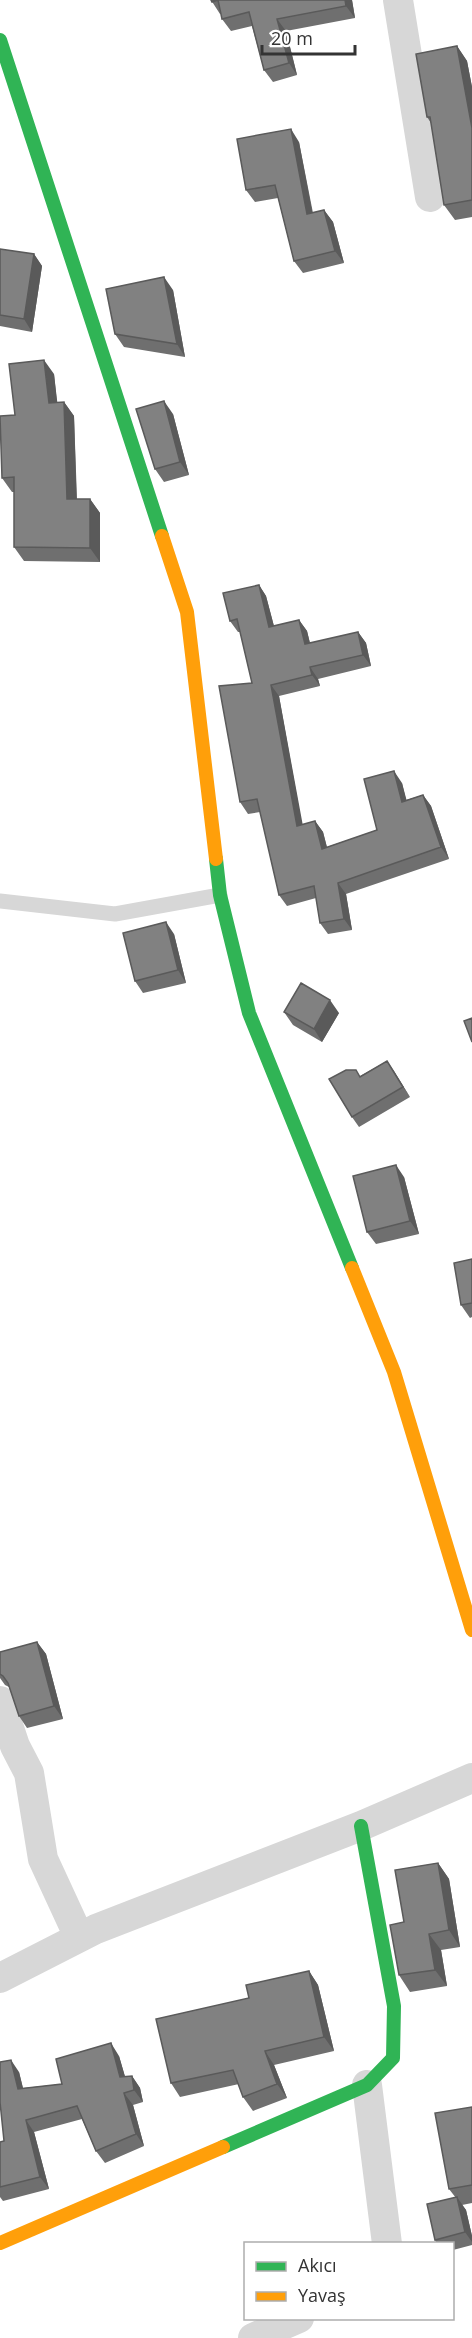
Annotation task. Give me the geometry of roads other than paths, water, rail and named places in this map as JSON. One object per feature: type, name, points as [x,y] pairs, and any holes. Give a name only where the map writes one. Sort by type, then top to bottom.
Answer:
[{"type":"street","points":[[398,0],[430,197]]},
{"type":"street","points":[[0,40],[187,612],[220,895],[249,1013],[394,1372],[472,1630]]},
{"type":"street","points":[[0,1701],[15,1746],[29,1773],[43,1859],[80,1937]]},
{"type":"street","points":[[0,1978],[96,1929],[361,1826],[472,1778]]},
{"type":"street","points":[[0,2243],[367,2085],[393,2058],[394,2006],[361,1826]]},
{"type":"street","points":[[367,2085],[387,2242]]},
{"type":"street","points":[[253,2338],[297,2320]]},
{"type":"lane","points":[[0,901],[115,914],[220,895]]}]
